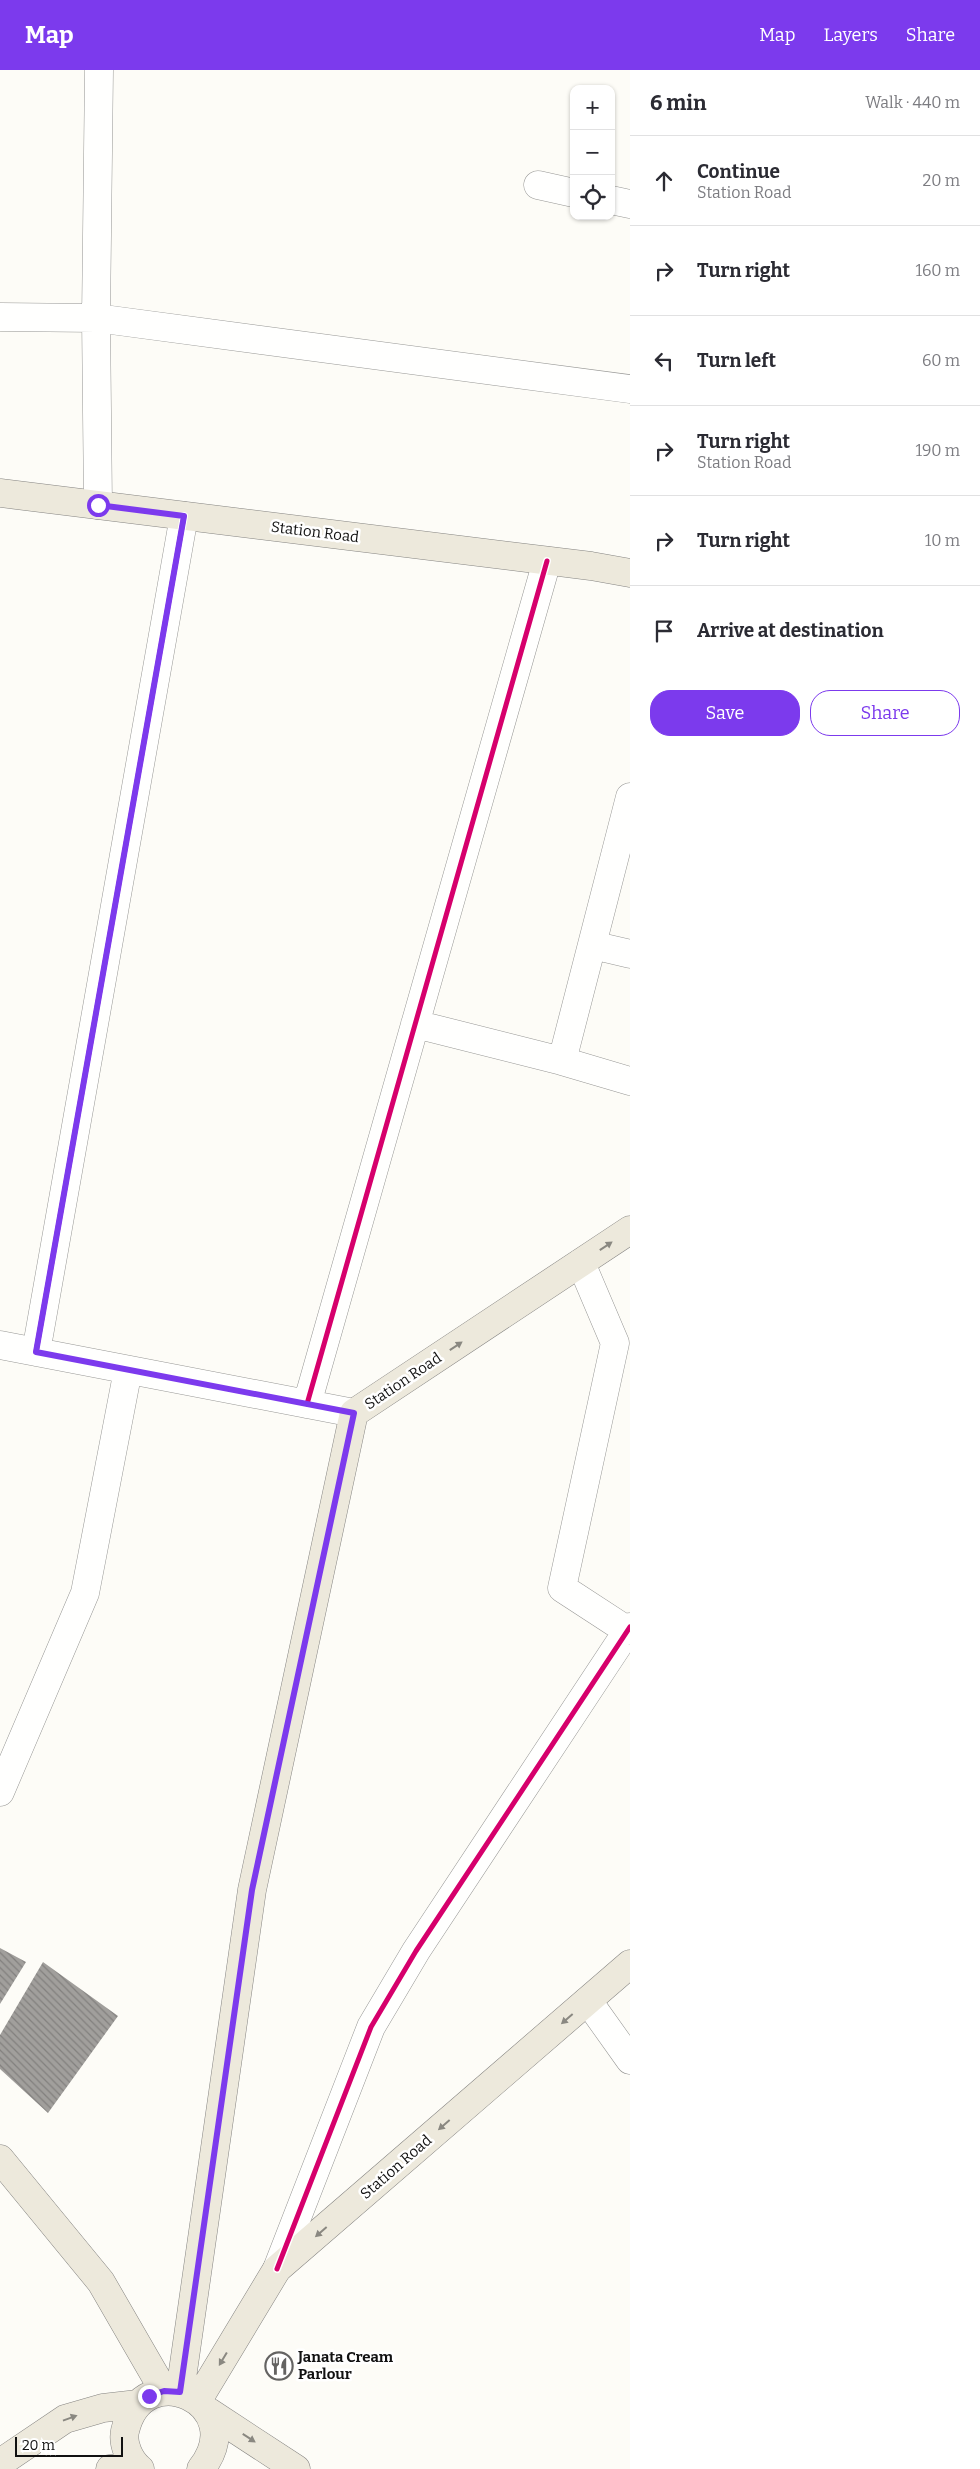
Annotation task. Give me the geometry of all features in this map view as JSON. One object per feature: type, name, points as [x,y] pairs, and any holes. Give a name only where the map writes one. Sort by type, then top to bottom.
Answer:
[{"type":"main road","name":"Station Road","points":[[0,493],[630,573]]},
{"type":"main road","name":"Station Road","points":[[188,2399],[252,1890],[354,1413],[630,1230]]},
{"type":"main road","name":"Station Road","points":[[188,2399],[277,2269],[630,1964]]},
{"type":"main road","points":[[0,2159],[101,2282],[215,2434],[212,2465]]},
{"type":"main road","points":[[129,2468],[124,2434],[129,2416],[138,2404],[149,2396],[188,2399],[296,2469]]},
{"type":"main road","points":[[0,2463],[65,2419],[104,2408],[138,2404]]},
{"type":"street","points":[[98,70],[96,318],[98,505]]},
{"type":"street","points":[[538,186],[570,192]]},
{"type":"street","points":[[615,201],[630,204]]},
{"type":"street","points":[[0,317],[96,318],[630,388]]},
{"type":"street","points":[[36,1352],[184,516]]},
{"type":"street","points":[[307,1404],[547,561]]},
{"type":"street","points":[[562,1061],[630,797]]},
{"type":"street","points":[[592,945],[630,954]]},
{"type":"street","points":[[415,1024],[562,1061],[630,1081]]},
{"type":"street","points":[[277,2269],[371,2028],[416,1951],[629,1629],[562,1588],[615,1342],[580,1263]]},
{"type":"street","points":[[0,1345],[354,1413]]},
{"type":"street","points":[[0,1792],[85,1593],[128,1370]]},
{"type":"street","points":[[588,2001],[630,2060]]},
{"type":"building","points":[[0,1948],[26,1962],[0,2004]]},
{"type":"building","points":[[43,1962],[118,2016],[48,2113],[0,2069],[0,2035]]},
{"type":"cycle path","points":[[36,1352],[184,516]]},
{"type":"cycle path","points":[[307,1404],[547,561]]},
{"type":"cycle path","points":[[277,2269],[371,2027],[416,1951],[630,1627]]},
{"type":"place","name":"Janata Cream Parlour","points":[[279,2366]]},
{"type":"route","points":[[98,505],[184,516],[36,1352],[354,1413],[252,1890],[180,2392],[164,2391],[149,2396]]}]
